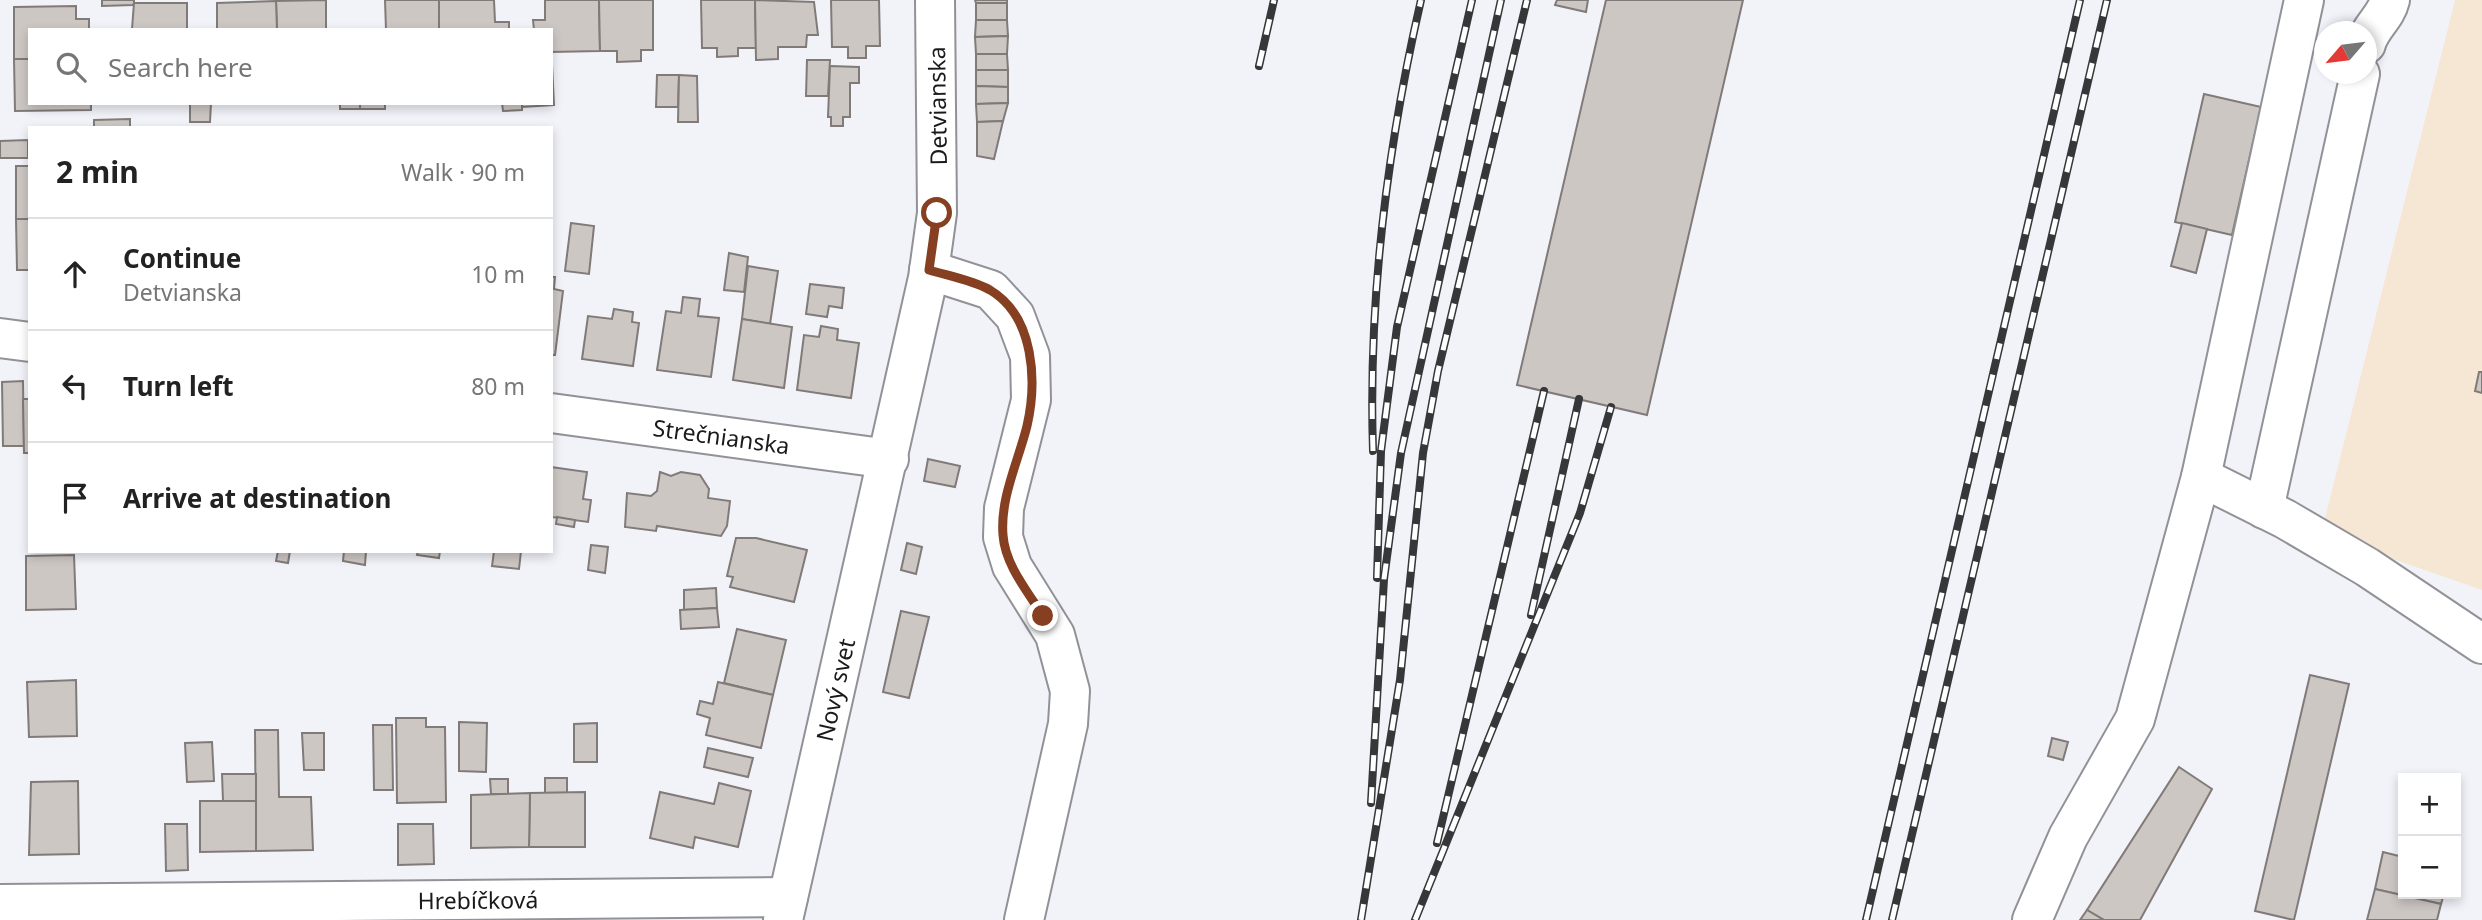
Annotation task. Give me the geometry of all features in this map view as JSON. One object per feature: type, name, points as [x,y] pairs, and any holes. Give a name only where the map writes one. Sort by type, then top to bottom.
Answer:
[{"type":"street","name":"Detvianska","points":[[889,459],[929,270],[937,213],[935,0]]},
{"type":"street","points":[[2032,920],[2068,837],[2135,719],[2201,477],[2304,0]]},
{"type":"street","points":[[2377,23],[2388,10],[2390,0]]},
{"type":"street","points":[[2264,509],[2358,84]]},
{"type":"street","points":[[929,270],[974,283],[998,296],[1016,316],[1030,356],[1031,400],[1004,508],[1003,537],[1012,566],[1055,635],[1063,656],[1070,700],[1059,768],[1024,920]]},
{"type":"street","points":[[0,338],[28,342]]},
{"type":"street","name":"Strečnianska","points":[[553,413],[889,459]]},
{"type":"street","name":"Nový svet","points":[[785,908],[889,459]]},
{"type":"street","points":[[2201,477],[2367,566],[2482,644]]},
{"type":"street","name":"Hrebíčková","points":[[0,904],[785,908]]},
{"type":"shaded area","points":[[2455,0],[2482,0],[2482,590],[2321,534]]},
{"type":"building","points":[[102,0],[134,0],[134,3],[102,6]]},
{"type":"building","points":[[326,0],[326,28],[277,28],[276,1]]},
{"type":"building","points":[[385,0],[439,0],[439,28],[386,28]]},
{"type":"building","points":[[439,0],[494,0],[495,22],[509,22],[509,28],[439,28]]},
{"type":"building","points":[[545,0],[599,0],[600,51],[553,52],[553,28],[534,28],[533,20],[545,20]]},
{"type":"building","points":[[599,0],[653,0],[653,50],[641,50],[641,61],[617,62],[617,51],[600,51]]},
{"type":"building","points":[[701,0],[755,0],[756,48],[738,48],[738,56],[717,57],[717,48],[702,48]]},
{"type":"building","points":[[755,0],[814,2],[818,35],[807,35],[806,47],[778,47],[778,59],[756,60]]},
{"type":"building","points":[[831,0],[879,0],[880,46],[866,46],[866,58],[848,58],[848,47],[832,47]]},
{"type":"building","points":[[975,0],[1007,0],[1007,3],[976,3]]},
{"type":"building","points":[[1557,0],[1588,0],[1586,12],[1555,5]]},
{"type":"building","points":[[1606,0],[1743,0],[1647,415],[1517,385]]},
{"type":"building","points":[[276,1],[277,28],[217,28],[217,3]]},
{"type":"building","points":[[134,3],[187,3],[187,28],[132,28]]},
{"type":"building","points":[[976,3],[1007,3],[1007,20],[976,20]]},
{"type":"building","points":[[76,6],[76,19],[89,19],[89,28],[28,28],[28,59],[14,59],[14,7]]},
{"type":"building","points":[[976,20],[1007,20],[1008,36],[975,37]]},
{"type":"building","points":[[1008,36],[1007,54],[976,54],[975,37]]},
{"type":"building","points":[[976,54],[1007,54],[1008,70],[976,70]]},
{"type":"building","points":[[14,59],[28,59],[28,105],[91,105],[91,110],[15,111]]},
{"type":"building","points":[[807,60],[830,60],[828,96],[806,96]]},
{"type":"building","points":[[830,66],[859,67],[859,83],[850,83],[850,117],[843,117],[843,126],[831,126],[831,117],[828,117]]},
{"type":"building","points":[[976,70],[1008,70],[1008,87],[976,86]]},
{"type":"building","points":[[657,75],[679,75],[678,107],[656,107]]},
{"type":"building","points":[[679,75],[697,76],[698,122],[678,122]]},
{"type":"building","points":[[553,84],[554,105],[522,107],[553,105]]},
{"type":"building","points":[[976,86],[1008,87],[1008,103],[976,104]]},
{"type":"building","points":[[2204,94],[2261,107],[2232,235],[2175,222]]},
{"type":"building","points":[[1008,103],[1003,121],[977,122],[976,104]]},
{"type":"building","points":[[190,105],[211,105],[210,122],[190,122]]},
{"type":"building","points":[[340,105],[360,105],[360,109],[340,109]]},
{"type":"building","points":[[360,105],[385,105],[385,109],[360,109]]},
{"type":"building","points":[[502,105],[522,105],[522,110],[503,111]]},
{"type":"building","points":[[130,119],[130,126],[94,126],[94,120]]},
{"type":"building","points":[[1003,121],[994,159],[977,156],[977,122]]},
{"type":"building","points":[[28,140],[28,158],[0,158],[0,141]]},
{"type":"building","points":[[16,166],[28,166],[28,219],[16,219]]},
{"type":"building","points":[[16,219],[28,219],[28,270],[17,270]]},
{"type":"building","points":[[571,223],[594,226],[589,274],[565,271]]},
{"type":"building","points":[[2182,223],[2207,229],[2196,273],[2171,266]]},
{"type":"building","points":[[729,253],[748,257],[744,292],[724,290]]},
{"type":"building","points":[[748,266],[778,271],[770,324],[742,319]]},
{"type":"building","points":[[553,277],[554,289],[563,291],[555,355]]},
{"type":"building","points":[[810,284],[844,288],[842,308],[829,306],[827,317],[806,314]]},
{"type":"building","points":[[683,297],[700,299],[698,316],[719,318],[711,377],[657,370],[666,311],[681,313]]},
{"type":"building","points":[[614,309],[633,312],[632,322],[639,323],[633,366],[582,359],[588,316],[612,319]]},
{"type":"building","points":[[742,319],[792,327],[784,388],[733,380]]},
{"type":"building","points":[[821,326],[838,329],[837,340],[859,343],[851,398],[797,390],[804,335],[819,337]]},
{"type":"building","points":[[2479,372],[2482,372],[2482,393],[2475,391]]},
{"type":"building","points":[[23,381],[24,446],[3,446],[2,382]]},
{"type":"building","points":[[23,399],[28,399],[28,453],[24,453]]},
{"type":"building","points":[[928,459],[960,466],[955,487],[924,481]]},
{"type":"building","points":[[553,467],[587,472],[583,499],[591,500],[588,522],[553,517]]},
{"type":"building","points":[[660,472],[671,476],[681,472],[700,475],[709,489],[708,498],[730,501],[727,526],[721,536],[657,526],[656,531],[625,527],[627,493],[651,496],[657,491]]},
{"type":"building","points":[[557,517],[575,520],[574,527],[556,524]]},
{"type":"building","points":[[736,538],[756,538],[807,550],[794,602],[730,587],[733,577],[727,576]]},
{"type":"building","points":[[907,543],[922,547],[916,574],[901,570]]},
{"type":"building","points":[[591,545],[608,547],[605,573],[588,570]]},
{"type":"building","points":[[278,553],[290,553],[288,563],[276,561]]},
{"type":"building","points":[[344,553],[366,553],[365,565],[343,561]]},
{"type":"building","points":[[418,553],[440,553],[439,558]]},
{"type":"building","points":[[494,553],[521,553],[519,569],[492,566]]},
{"type":"building","points":[[74,555],[76,609],[26,610],[26,556]]},
{"type":"building","points":[[716,588],[717,608],[684,610],[684,590]]},
{"type":"building","points":[[717,608],[719,627],[681,629],[680,610]]},
{"type":"building","points":[[901,611],[929,617],[909,698],[883,692]]},
{"type":"building","points":[[737,629],[786,640],[773,695],[724,683]]},
{"type":"building","points":[[2310,675],[2349,684],[2294,920],[2255,911]]},
{"type":"building","points":[[76,680],[77,736],[29,737],[27,682]]},
{"type":"building","points":[[718,682],[773,695],[761,748],[706,735],[710,718],[697,714],[700,701],[713,704]]},
{"type":"building","points":[[396,718],[426,718],[426,727],[445,727],[446,802],[397,803]]},
{"type":"building","points":[[459,722],[487,723],[486,772],[459,771]]},
{"type":"building","points":[[597,723],[597,762],[574,762],[574,724]]},
{"type":"building","points":[[373,725],[392,725],[393,790],[374,790]]},
{"type":"building","points":[[255,730],[278,730],[279,797],[311,797],[313,850],[256,851]]},
{"type":"building","points":[[302,733],[324,733],[324,770],[304,770]]},
{"type":"building","points":[[2052,738],[2068,742],[2063,760],[2048,756]]},
{"type":"building","points":[[212,742],[214,781],[187,782],[185,743]]},
{"type":"building","points":[[708,748],[753,758],[748,777],[704,767]]},
{"type":"building","points":[[2179,767],[2212,789],[2140,920],[2104,920],[2087,910]]},
{"type":"building","points":[[222,774],[256,774],[256,801],[223,801]]},
{"type":"building","points":[[545,778],[567,778],[567,793],[545,793]]},
{"type":"building","points":[[490,779],[508,779],[508,794],[491,794]]},
{"type":"building","points":[[78,781],[79,854],[29,855],[31,782]]},
{"type":"building","points":[[719,783],[751,791],[738,847],[695,837],[693,848],[650,838],[660,792],[714,804]]},
{"type":"building","points":[[585,792],[585,847],[529,847],[530,793]]},
{"type":"building","points":[[530,793],[529,847],[471,848],[471,795]]},
{"type":"building","points":[[200,801],[256,801],[256,851],[200,852]]},
{"type":"building","points":[[165,824],[187,824],[188,870],[166,871]]},
{"type":"building","points":[[398,824],[433,824],[434,864],[398,865]]},
{"type":"building","points":[[2383,852],[2398,856],[2398,894],[2375,889]]},
{"type":"building","points":[[2375,889],[2398,894],[2398,899],[2419,899],[2441,904],[2437,920],[2367,920]]},
{"type":"building","points":[[2419,899],[2442,899],[2441,904]]},
{"type":"building","points":[[2087,910],[2104,920],[2080,920]]},
{"type":"railway","points":[[1259,66],[1274,0]]},
{"type":"railway","points":[[1373,451],[1374,337],[1382,224],[1398,112],[1421,0]]},
{"type":"railway","points":[[1377,578],[1381,451],[1397,327],[1472,0]]},
{"type":"railway","points":[[1371,803],[1384,579],[1401,453],[1501,0]]},
{"type":"railway","points":[[1361,920],[1400,680],[1423,453],[1438,371],[1527,0]]},
{"type":"railway","points":[[1866,920],[2080,0]]},
{"type":"railway","points":[[1892,920],[2107,0]]},
{"type":"railway","points":[[1437,843],[1544,391]]},
{"type":"railway","points":[[1531,615],[1579,399]]},
{"type":"railway","points":[[1415,920],[1580,513],[1611,407]]},
{"type":"route","points":[[937,213],[929,270],[991,290],[1016,316],[1030,356],[1031,400],[1027,426],[1004,508],[1003,537],[1012,566],[1043,616]]}]
